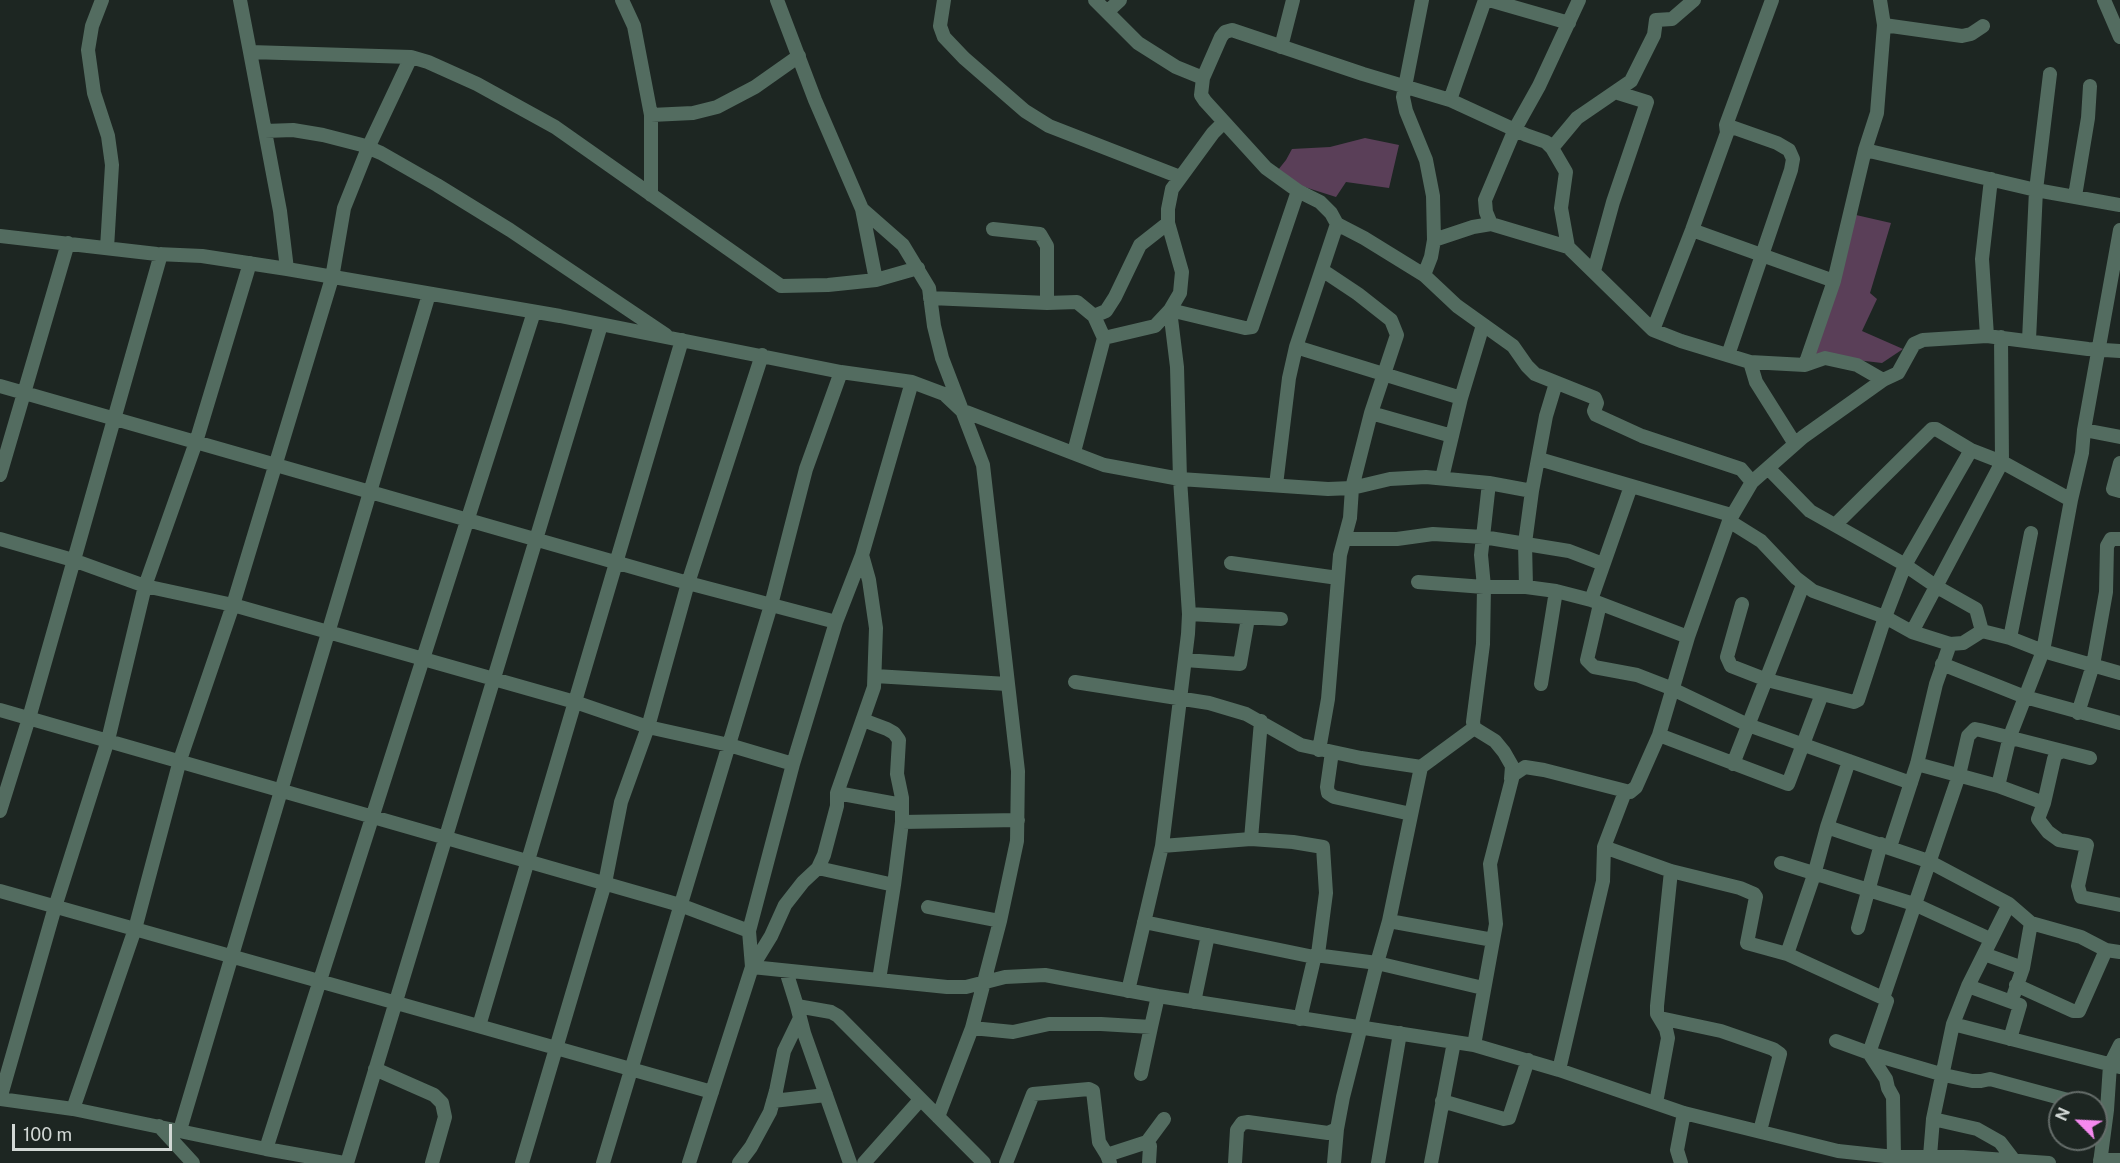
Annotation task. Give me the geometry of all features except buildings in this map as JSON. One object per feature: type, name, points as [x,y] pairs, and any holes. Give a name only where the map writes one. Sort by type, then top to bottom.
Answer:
[{"type":"street","points":[[102,0],[92,26],[88,50],[94,93],[108,136],[112,165],[107,248]]},
{"type":"street","points":[[240,0],[280,211],[287,269]]},
{"type":"street","points":[[622,0],[634,26],[651,115],[651,195]]},
{"type":"street","points":[[777,0],[815,100],[862,209],[876,280]]},
{"type":"street","points":[[945,0],[940,26],[944,37],[963,58],[1025,111],[1049,126],[1180,177]]},
{"type":"street","points":[[1095,0],[1138,44],[1176,67],[1203,78]]},
{"type":"street","points":[[1107,12],[1119,0]]},
{"type":"street","points":[[1281,47],[1293,0]]},
{"type":"street","points":[[1422,0],[1403,98],[1426,160],[1433,196],[1434,240],[1424,275]]},
{"type":"street","points":[[1450,100],[1487,0],[1569,23]]},
{"type":"street","points":[[1491,224],[1486,212],[1485,200],[1515,129],[1539,86],[1579,0]]},
{"type":"street","points":[[1552,148],[1577,118],[1627,85],[1634,76],[1654,35],[1656,20],[1672,20],[1694,0]]},
{"type":"street","points":[[1653,330],[1727,133],[1726,125],[1772,0]]},
{"type":"street","points":[[1805,365],[1834,281],[1865,150],[1877,113],[1884,25],[1880,0]]},
{"type":"street","points":[[2104,0],[2120,37]]},
{"type":"street","points":[[1884,25],[1962,36],[1971,34],[1983,26]]},
{"type":"street","points":[[1568,247],[1561,208],[1566,172],[1546,142],[1450,100],[1232,30],[1225,32],[1221,37],[1203,78],[1201,95],[1266,168],[1298,191],[1320,202],[1331,213],[1337,224],[1424,275],[1457,306],[1513,346],[1535,374],[1595,398],[1597,400],[1594,411],[1596,415],[1641,436],[1742,469],[1752,483]]},
{"type":"street","points":[[250,52],[411,57],[428,62],[477,84],[555,127],[781,286],[869,282],[918,268]]},
{"type":"street","points":[[651,115],[693,113],[717,107],[755,87],[799,56]]},
{"type":"street","points":[[73,1109],[135,929],[180,760],[233,605],[276,465],[332,278],[344,208],[368,148],[411,57]]},
{"type":"street","points":[[2029,340],[2036,190],[2050,74]]},
{"type":"street","points":[[2075,196],[2088,118],[2090,86]]},
{"type":"street","points":[[1594,271],[1613,202],[1647,102],[1615,92]]},
{"type":"street","points":[[1104,338],[1155,326],[1170,310],[1180,293],[1182,272],[1168,223],[1172,189],[1213,133],[1224,122]]},
{"type":"street","points":[[1726,125],[1777,143],[1789,150],[1793,159],[1728,355]]},
{"type":"street","points":[[266,131],[293,130],[323,135],[368,148],[437,185],[510,230],[676,339]]},
{"type":"street","points":[[1865,150],[2036,190],[2120,205]]},
{"type":"street","points":[[1912,632],[2002,462],[1994,337],[1982,259],[1991,179]]},
{"type":"street","points":[[1170,310],[1245,328],[1252,327],[1298,191]]},
{"type":"street","points":[[862,209],[903,245],[929,288],[934,326],[942,358],[983,465],[1003,627],[1006,684],[1018,771],[1017,841],[1000,921],[972,1028],[938,1117]]},
{"type":"street","points":[[1094,316],[1106,311],[1140,245],[1168,223]]},
{"type":"street","points":[[1276,485],[1289,378],[1296,347],[1337,224]]},
{"type":"street","points":[[1434,240],[1473,227],[1491,224],[1568,247],[1653,330],[1680,341],[1750,362],[1805,365],[1825,358],[1857,365],[1883,380]]},
{"type":"street","points":[[993,229],[1040,234],[1047,246],[1047,303]]},
{"type":"street","points":[[1692,230],[1834,281]]},
{"type":"street","points":[[1998,786],[2010,736],[2043,651],[2082,453],[2098,350],[2114,309],[2120,230]]},
{"type":"street","points":[[0,236],[161,254],[202,256],[250,263],[534,312],[841,372],[912,382],[944,394],[961,410],[1104,465],[1180,479],[1311,488],[1352,488],[1410,477],[1443,478],[1532,491]]},
{"type":"street","points":[[0,475],[68,243]]},
{"type":"street","points":[[0,811],[29,718],[161,254]]},
{"type":"street","points":[[250,263],[196,442],[145,586],[108,740],[55,907],[0,1099],[73,1109],[345,1163],[601,325]]},
{"type":"street","points":[[1322,270],[1391,320],[1397,335],[1371,413],[1352,488],[1346,539],[1341,555],[1329,690],[1326,751],[1328,793],[1334,797],[1411,814]]},
{"type":"street","points":[[180,1130],[429,294]]},
{"type":"street","points":[[930,298],[1047,303],[1077,302],[1094,316],[1104,338],[1074,452]]},
{"type":"street","points":[[1128,991],[1162,846],[1189,614],[1180,479],[1177,367],[1170,310]]},
{"type":"street","points":[[266,1149],[534,312]]},
{"type":"street","points":[[1443,478],[1461,398],[1483,325]]},
{"type":"street","points":[[1511,779],[1525,767],[1583,779],[1625,792],[1633,791],[1659,735],[1688,638],[1730,518],[1752,483],[1795,444],[1883,380],[1898,372],[1914,344],[1923,340],[1994,337],[2120,351]]},
{"type":"street","points":[[479,1026],[617,562],[676,339]]},
{"type":"street","points":[[1296,347],[1461,398]]},
{"type":"street","points":[[522,1163],[605,883],[621,802],[648,727],[688,583],[762,355]]},
{"type":"street","points":[[1750,362],[1756,382],[1795,444]]},
{"type":"street","points":[[603,1163],[771,605],[806,469],[841,372]]},
{"type":"street","points":[[752,967],[749,931],[793,764],[836,622],[862,555],[912,382]]},
{"type":"street","points":[[1527,587],[1525,543],[1532,491],[1546,416],[1556,383]]},
{"type":"street","points":[[0,386],[688,583],[836,622]]},
{"type":"street","points":[[1371,413],[1452,436]]},
{"type":"street","points":[[1835,525],[1932,429],[1936,429],[1963,447],[2002,462],[2071,500]]},
{"type":"street","points":[[2084,430],[2120,437]]},
{"type":"street","points":[[1742,604],[1727,657],[1731,666],[1767,680],[1854,702],[1858,700],[1905,565],[1971,450]]},
{"type":"street","points":[[1539,459],[1730,518],[1761,541],[1803,585],[1813,591],[1885,617],[1912,632],[1950,644],[1963,643],[1982,631],[2120,673]]},
{"type":"street","points":[[2120,463],[2113,489],[2120,491]]},
{"type":"street","points":[[1769,469],[1810,511],[1976,609],[1982,631]]},
{"type":"street","points":[[1474,1045],[1496,924],[1490,864],[1511,779],[1512,766],[1495,741],[1474,728],[1473,722],[1483,644],[1484,586],[1481,569],[1489,483]]},
{"type":"street","points":[[1630,486],[1603,564],[1587,660],[1594,667],[1637,675],[1748,725],[1911,783]]},
{"type":"street","points":[[2010,638],[2031,533]]},
{"type":"street","points":[[1346,539],[1397,539],[1433,534],[1484,537],[1569,551],[1603,564]]},
{"type":"street","points":[[0,539],[73,560],[145,586],[233,605],[494,678],[648,727],[729,745],[793,764]]},
{"type":"street","points":[[2078,713],[2093,665],[2106,592],[2107,546],[2111,539],[2120,539]]},
{"type":"street","points":[[689,1163],[752,967],[771,936],[785,904],[818,868],[824,855],[837,806],[837,793],[874,687],[876,628],[869,580],[862,555]]},
{"type":"street","points":[[1232,562],[1338,578]]},
{"type":"street","points":[[1418,582],[1527,587],[1556,591],[1596,602],[1688,638]]},
{"type":"street","points":[[1733,764],[1803,585]]},
{"type":"street","points":[[1541,684],[1556,591]]},
{"type":"street","points":[[2106,592],[2120,595]]},
{"type":"street","points":[[1189,614],[1281,619]]},
{"type":"street","points":[[1185,660],[1240,664],[1248,618]]},
{"type":"street","points":[[1858,928],[1885,845],[1911,783],[1928,712],[1950,644]]},
{"type":"street","points":[[1942,664],[2025,697],[2120,723]]},
{"type":"street","points":[[876,675],[1006,684]]},
{"type":"street","points":[[1075,682],[1209,703],[1262,721],[1301,745],[1420,767]]},
{"type":"street","points":[[1659,735],[1788,784],[1822,694]]},
{"type":"street","points":[[0,710],[680,905],[749,931]]},
{"type":"street","points":[[863,720],[887,729],[899,740],[897,774],[902,822],[879,980]]},
{"type":"street","points":[[1251,839],[1262,721]]},
{"type":"street","points":[[1334,1163],[1343,1097],[1389,921],[1420,767],[1474,728]]},
{"type":"street","points":[[1883,998],[1959,775],[1968,736],[1975,729],[2090,758]]},
{"type":"street","points":[[2063,751],[2056,754],[2054,759],[2038,819],[2048,832],[2059,840],[2087,845],[2078,886],[2081,897],[2120,905]]},
{"type":"street","points":[[1787,954],[1849,761]]},
{"type":"street","points":[[1917,764],[1998,786],[2044,803]]},
{"type":"street","points":[[1559,1070],[1603,881],[1604,847],[1625,792]]},
{"type":"street","points":[[837,793],[902,805]]},
{"type":"street","points":[[902,822],[1018,820]]},
{"type":"street","points":[[1827,826],[1928,861],[2008,904],[2031,923],[2081,937],[2113,951],[2079,1011],[2073,1011],[2016,985]]},
{"type":"street","points":[[1162,846],[1251,839],[1323,847],[1326,893],[1316,956],[1300,1018]]},
{"type":"street","points":[[1604,847],[1671,871],[1740,888],[1754,894],[1756,897],[1747,943],[1787,954],[1887,1001],[1869,1053]]},
{"type":"street","points":[[1781,863],[1914,904],[1990,939]]},
{"type":"street","points":[[818,868],[894,885]]},
{"type":"street","points":[[1656,1103],[1668,1038],[1657,1006],[1671,871]]},
{"type":"street","points":[[0,891],[712,1092]]},
{"type":"street","points":[[1930,1156],[1933,1119],[1953,1024],[1968,986],[2008,904]]},
{"type":"street","points":[[928,907],[1000,921]]},
{"type":"street","points":[[1389,921],[1493,940]]},
{"type":"street","points":[[1144,922],[1316,956],[1377,963],[1483,988]]},
{"type":"street","points":[[2012,1002],[2023,968],[2031,923]]},
{"type":"street","points":[[1194,1002],[1208,934]]},
{"type":"street","points":[[1984,954],[2023,968]]},
{"type":"street","points":[[752,967],[947,987],[984,984],[1005,977],[1045,975],[1194,1002],[1474,1045],[1559,1070],[1684,1113],[1760,1131],[1838,1157],[1902,1159],[1930,1156],[1963,1160],[2013,1159],[2049,1163]]},
{"type":"street","points":[[786,971],[850,1163]]},
{"type":"street","points":[[1968,986],[2020,1005],[2010,1039]]},
{"type":"street","points":[[1141,1074],[1158,996]]},
{"type":"street","points":[[798,1012],[831,1012],[838,1016],[984,1163]]},
{"type":"street","points":[[739,1163],[751,1147],[773,1101],[784,1051],[798,1012]]},
{"type":"street","points":[[1660,1018],[1721,1031],[1773,1049],[1780,1054],[1760,1131]]},
{"type":"street","points":[[972,1028],[1013,1032],[1049,1024],[1151,1027]]},
{"type":"street","points":[[1953,1024],[2115,1066]]},
{"type":"street","points":[[1378,1163],[1400,1033]]},
{"type":"street","points":[[1836,1041],[1944,1075],[1972,1081],[1990,1079],[2048,1095]]},
{"type":"street","points":[[1431,1163],[1454,1042]]},
{"type":"street","points":[[2107,1091],[2120,1045]]},
{"type":"street","points":[[1869,1053],[1886,1079],[1893,1097],[1902,1159]]},
{"type":"street","points":[[1442,1101],[1504,1119],[1509,1118],[1528,1060]]},
{"type":"street","points":[[375,1069],[434,1095],[442,1103],[445,1117],[432,1163]]},
{"type":"street","points":[[1006,1163],[1033,1094],[1089,1089],[1093,1091],[1099,1142],[1109,1159],[1147,1142],[1164,1119]]},
{"type":"street","points":[[773,1101],[826,1095]]},
{"type":"street","points":[[864,1163],[920,1100]]},
{"type":"street","points":[[1669,1163],[1679,1156],[1684,1113]]},
{"type":"street","points":[[1933,1119],[1977,1129],[2000,1142],[2013,1159]]},
{"type":"street","points":[[1235,1163],[1236,1130],[1242,1123],[1328,1133],[1337,1129]]},
{"type":"street","points":[[159,1126],[193,1163]]},
{"type":"street","points":[[1147,1142],[1150,1146],[1149,1163]]},
{"type":"street","points":[[2100,1161],[2120,1160]]},
{"type":"shaded area","points":[[1365,138],[1399,145],[1389,188],[1346,182],[1336,197],[1292,183],[1278,170],[1292,149],[1330,147]]},
{"type":"shaded area","points":[[1856,215],[1891,223],[1870,293],[1877,299],[1862,331],[1903,349],[1882,363],[1814,355]]}]
